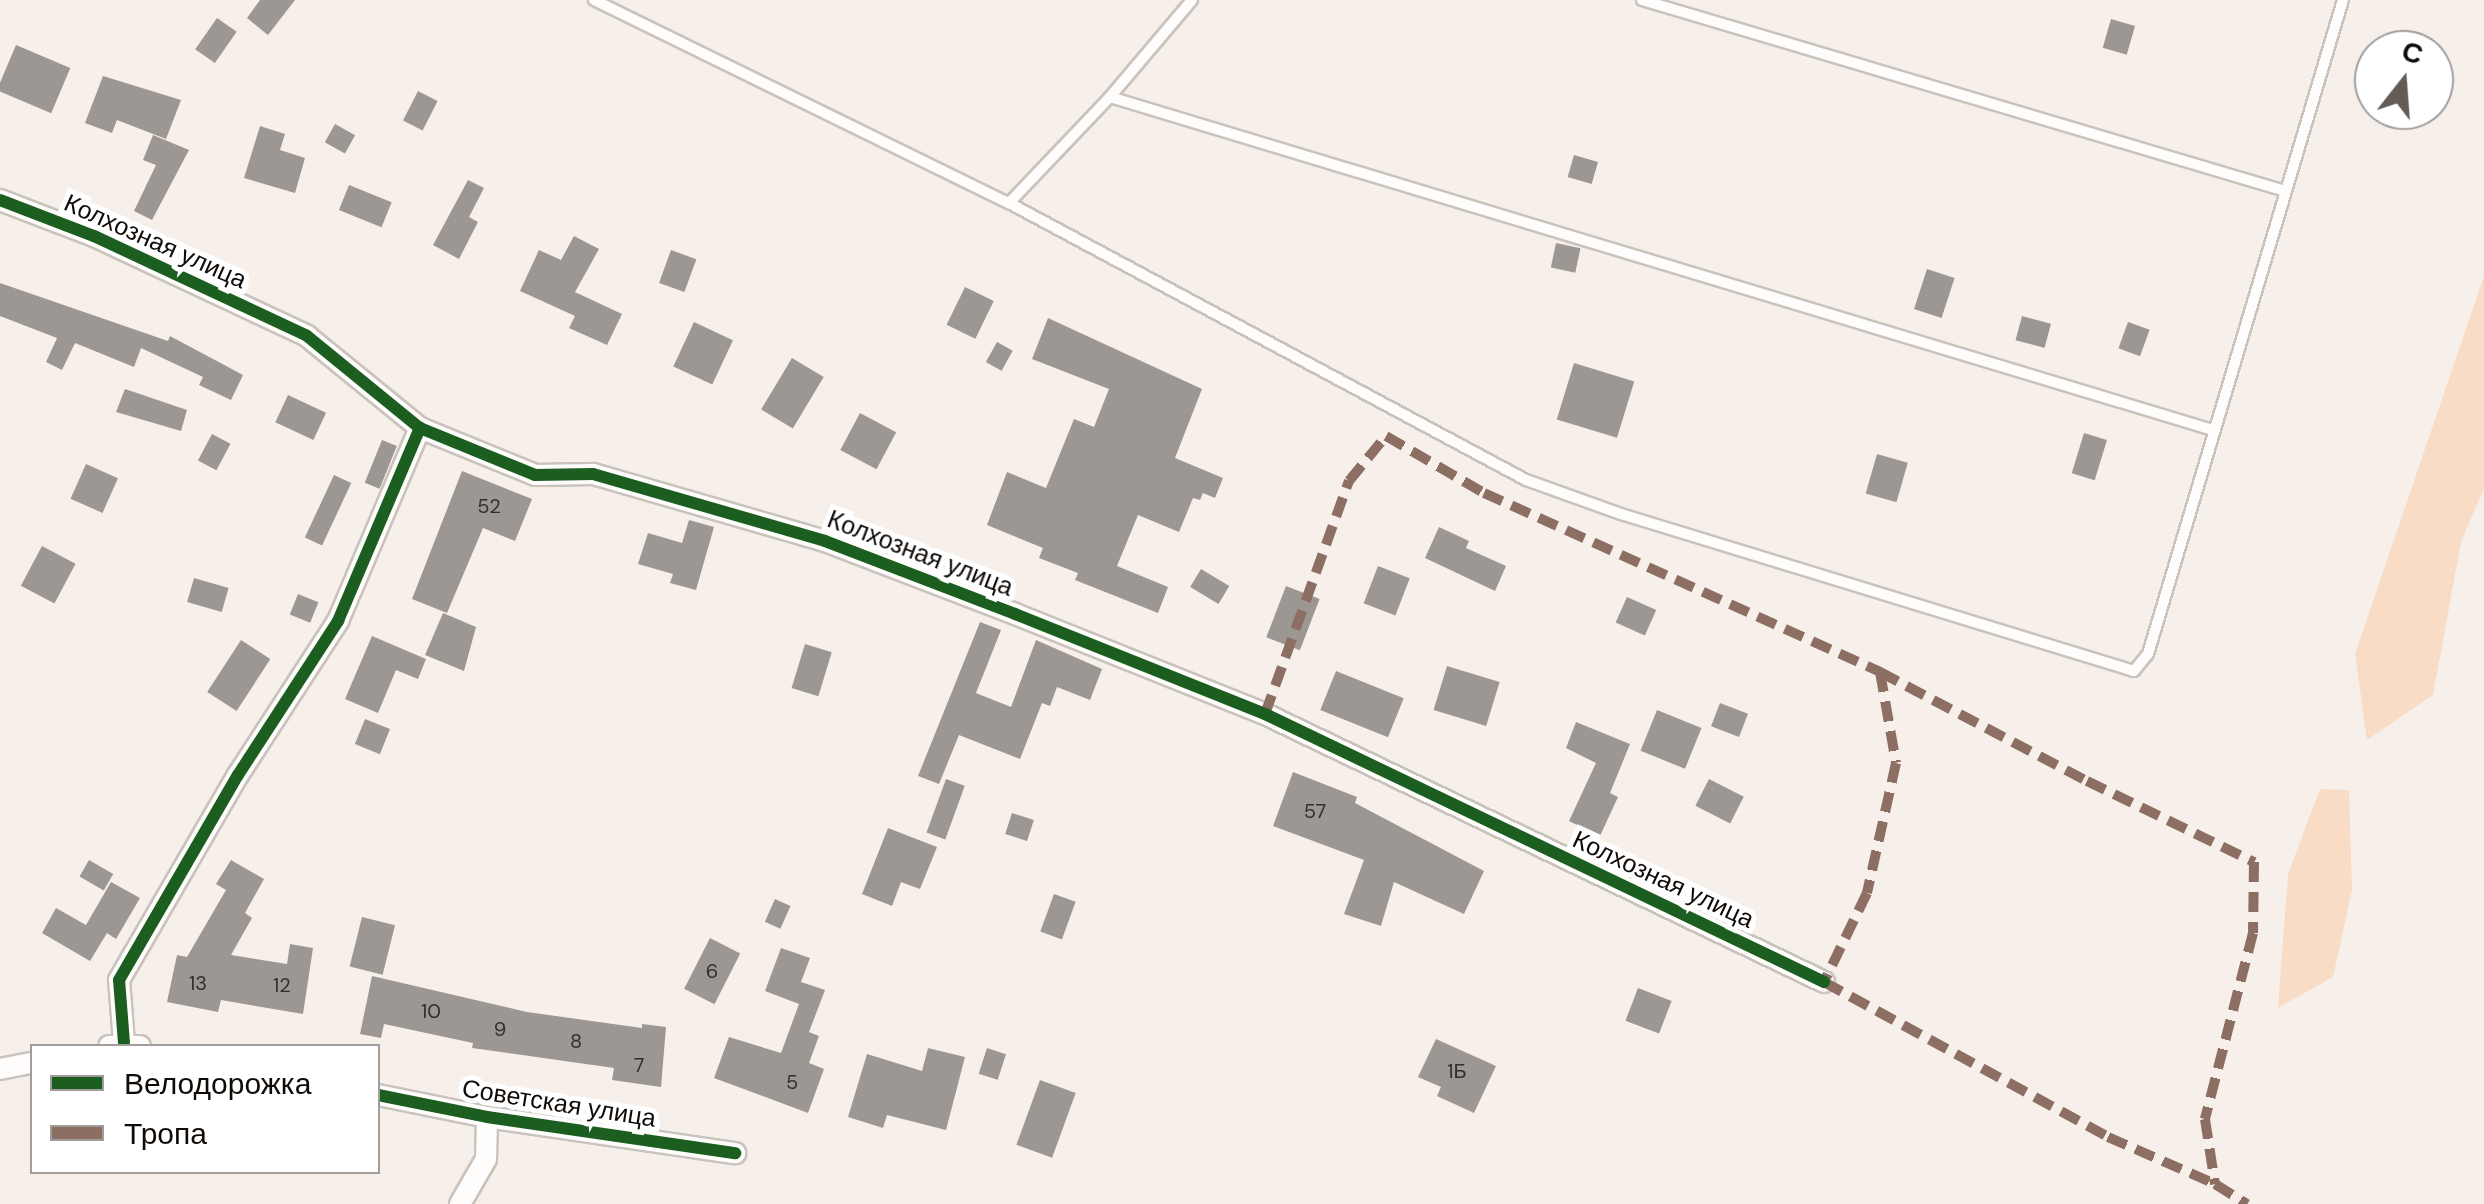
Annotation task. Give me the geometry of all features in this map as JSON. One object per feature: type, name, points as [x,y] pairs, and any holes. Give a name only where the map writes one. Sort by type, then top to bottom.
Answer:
[{"type":"street","name":"Колхозная улица","points":[[0,200],[94,236],[307,336],[420,428],[535,475],[594,474],[825,541],[1015,614],[1265,714],[1824,982]]},
{"type":"street","points":[[124,1044],[119,980],[238,776],[338,622],[420,428]]},
{"type":"street","points":[[0,1069],[30,1062]]},
{"type":"street","name":"Советская улица","points":[[380,1095],[487,1117],[735,1152]]},
{"type":"street","points":[[460,1204],[486,1159],[487,1117]]},
{"type":"lane","points":[[594,0],[1010,203],[1526,480],[1621,514],[2117,669],[2134,671],[2148,654],[2343,0]]},
{"type":"lane","points":[[1010,203],[1110,97],[1192,0]]},
{"type":"lane","points":[[1642,0],[2285,191]]},
{"type":"lane","points":[[1110,97],[2213,430]]},
{"type":"shaded area","points":[[2484,276],[2484,488],[2461,542],[2433,695],[2367,740],[2355,654]]},
{"type":"shaded area","points":[[2320,789],[2349,790],[2352,890],[2333,977],[2278,1008],[2288,874]]},
{"type":"building","points":[[260,0],[295,0],[268,35],[247,18]]},
{"type":"building","points":[[217,18],[237,32],[215,63],[195,49]]},
{"type":"building","points":[[2111,19],[2135,26],[2127,55],[2103,48]]},
{"type":"building","points":[[16,45],[70,68],[51,113],[0,91]]},
{"type":"building","points":[[103,76],[181,100],[166,139],[117,120],[112,133],[85,123]]},
{"type":"building","points":[[418,91],[438,101],[423,130],[403,120]]},
{"type":"building","points":[[335,124],[355,135],[345,154],[325,142]]},
{"type":"building","points":[[260,126],[285,134],[280,150],[305,158],[295,193],[244,178]]},
{"type":"building","points":[[153,135],[189,150],[152,220],[134,211],[156,165],[143,160]]},
{"type":"building","points":[[1574,155],[1598,162],[1592,184],[1568,177]]},
{"type":"building","points":[[468,180],[484,188],[469,217],[478,222],[459,259],[433,245]]},
{"type":"building","points":[[349,185],[392,202],[382,227],[339,210]]},
{"type":"building","points":[[574,236],[599,249],[575,292],[622,314],[607,345],[569,328],[575,316],[520,291],[539,250],[561,260]]},
{"type":"building","points":[[1556,243],[1580,248],[1575,273],[1551,267]]},
{"type":"building","points":[[671,250],[696,259],[684,292],[659,283]]},
{"type":"building","points":[[1927,269],[1955,278],[1942,318],[1914,309]]},
{"type":"building","points":[[0,283],[168,341],[170,336],[243,375],[231,400],[199,385],[203,377],[141,348],[134,367],[75,343],[62,370],[46,362],[57,338],[0,316]]},
{"type":"building","points":[[965,287],[994,301],[975,339],[947,325]]},
{"type":"building","points":[[2022,316],[2051,324],[2045,348],[2016,340]]},
{"type":"building","points":[[1048,318],[1202,389],[1175,458],[1223,478],[1215,498],[1203,493],[1200,500],[1193,498],[1179,532],[1138,515],[1117,566],[1168,587],[1158,613],[1075,580],[1078,573],[1039,558],[1043,548],[987,525],[1007,472],[1046,488],[1074,419],[1094,427],[1109,389],[1032,359]]},
{"type":"building","points":[[694,322],[733,340],[712,385],[673,366]]},
{"type":"building","points":[[2128,322],[2150,330],[2140,356],[2118,348]]},
{"type":"building","points":[[997,342],[1013,351],[1002,371],[986,362]]},
{"type":"building","points":[[792,358],[824,377],[793,428],[761,409]]},
{"type":"building","points":[[1574,363],[1634,381],[1617,438],[1557,419]]},
{"type":"building","points":[[125,389],[187,410],[181,431],[116,412]]},
{"type":"building","points":[[288,395],[326,413],[313,440],[275,422]]},
{"type":"building","points":[[860,413],[896,432],[876,469],[840,450]]},
{"type":"building","points":[[2084,433],[2107,440],[2095,480],[2072,473]]},
{"type":"building","points":[[212,434],[231,444],[216,470],[198,460]]},
{"type":"building","points":[[382,440],[397,446],[380,489],[365,483]]},
{"type":"building","points":[[1877,454],[1908,463],[1896,502],[1866,493]]},
{"type":"building","points":[[86,464],[118,478],[103,513],[71,499]]},
{"type":"building","points":[[462,471],[532,499],[515,541],[483,528],[447,613],[412,599]]},
{"type":"building","points":[[334,475],[351,483],[322,546],[305,538]]},
{"type":"building","points":[[689,520],[714,527],[696,590],[670,583],[673,574],[638,564],[648,533],[682,543]]},
{"type":"building","points":[[1439,527],[1469,541],[1466,548],[1506,566],[1495,591],[1425,558]]},
{"type":"building","points":[[42,546],[76,564],[54,604],[21,586]]},
{"type":"building","points":[[1378,566],[1410,578],[1395,616],[1364,603]]},
{"type":"building","points":[[1201,569],[1229,586],[1218,604],[1190,587]]},
{"type":"building","points":[[194,578],[229,588],[222,612],[187,602]]},
{"type":"building","points":[[1286,586],[1320,599],[1300,650],[1266,637]]},
{"type":"building","points":[[298,594],[318,602],[310,623],[290,614]]},
{"type":"building","points":[[1627,597],[1656,610],[1645,636],[1616,623]]},
{"type":"building","points":[[443,613],[476,627],[464,671],[425,655]]},
{"type":"building","points":[[980,622],[1001,630],[976,693],[1011,707],[1036,640],[1102,669],[1090,700],[1057,687],[1050,706],[1042,703],[1020,759],[959,735],[939,784],[918,776]]},
{"type":"building","points":[[372,636],[426,659],[418,679],[396,670],[378,713],[345,699]]},
{"type":"building","points":[[241,640],[270,659],[237,711],[207,692]]},
{"type":"building","points":[[805,644],[832,652],[818,696],[792,688]]},
{"type":"building","points":[[1447,666],[1500,682],[1486,726],[1434,710]]},
{"type":"building","points":[[1336,671],[1404,698],[1388,737],[1320,710]]},
{"type":"building","points":[[1720,703],[1748,714],[1739,737],[1711,726]]},
{"type":"building","points":[[1657,710],[1702,728],[1685,769],[1641,751]]},
{"type":"building","points":[[365,719],[390,729],[380,754],[355,744]]},
{"type":"building","points":[[1576,722],[1630,744],[1610,793],[1618,797],[1600,836],[1569,821],[1596,763],[1566,748]]},
{"type":"building","points":[[1293,772],[1357,797],[1355,803],[1484,871],[1464,914],[1394,882],[1381,926],[1344,914],[1364,860],[1273,826]]},
{"type":"building","points":[[946,779],[965,786],[945,839],[927,833]]},
{"type":"building","points":[[1709,779],[1744,797],[1730,823],[1695,806]]},
{"type":"building","points":[[1012,813],[1034,820],[1027,841],[1005,834]]},
{"type":"building","points":[[888,828],[937,847],[920,889],[901,882],[892,906],[862,894]]},
{"type":"building","points":[[89,860],[113,874],[104,890],[80,876]]},
{"type":"building","points":[[231,860],[264,879],[245,913],[252,918],[231,955],[287,964],[290,944],[313,948],[303,1014],[221,1000],[218,1012],[167,1002],[177,955],[187,957],[226,890],[216,884]]},
{"type":"building","points":[[111,882],[140,898],[116,939],[107,933],[90,961],[42,933],[56,908],[86,925]]},
{"type":"building","points":[[1054,894],[1076,902],[1062,939],[1040,932]]},
{"type":"building","points":[[775,899],[791,906],[780,929],[765,922]]},
{"type":"building","points":[[362,917],[395,925],[383,975],[350,966]]},
{"type":"building","points":[[710,938],[740,953],[714,1004],[684,989]]},
{"type":"building","points":[[781,948],[810,958],[801,982],[825,990],[809,1032],[819,1036],[809,1063],[824,1069],[808,1113],[714,1078],[729,1037],[781,1053],[799,1004],[765,991]]},
{"type":"building","points":[[372,976],[527,1012],[642,1028],[642,1024],[666,1027],[661,1087],[612,1080],[614,1068],[472,1048],[473,1043],[384,1024],[381,1038],[360,1034]]},
{"type":"building","points":[[1638,988],[1672,1001],[1659,1034],[1625,1021]]},
{"type":"building","points":[[1436,1039],[1496,1066],[1474,1113],[1437,1096],[1441,1087],[1418,1077]]},
{"type":"building","points":[[928,1048],[965,1057],[946,1130],[887,1115],[883,1128],[848,1117],[867,1054],[922,1071]]},
{"type":"building","points":[[987,1048],[1006,1054],[998,1080],[979,1074]]},
{"type":"building","points":[[1040,1080],[1076,1093],[1052,1158],[1016,1145]]},
{"type":"marked path","points":[[1265,714],[1349,481],[1386,436],[1484,493],[1880,672],[2087,781],[2254,862],[2253,933],[2205,1119],[2215,1184]]},
{"type":"marked path","points":[[1880,672],[1896,763],[1867,893],[1824,982],[2108,1137],[2215,1184],[2247,1204]]},
{"type":"cycle path","points":[[0,200],[94,236],[307,336],[420,428],[535,475],[593,474],[825,541],[1015,614],[1265,714],[1824,982]]},
{"type":"cycle path","points":[[124,1043],[119,980],[238,775],[338,621],[420,428]]},
{"type":"cycle path","points":[[380,1095],[487,1117],[735,1153]]}]
